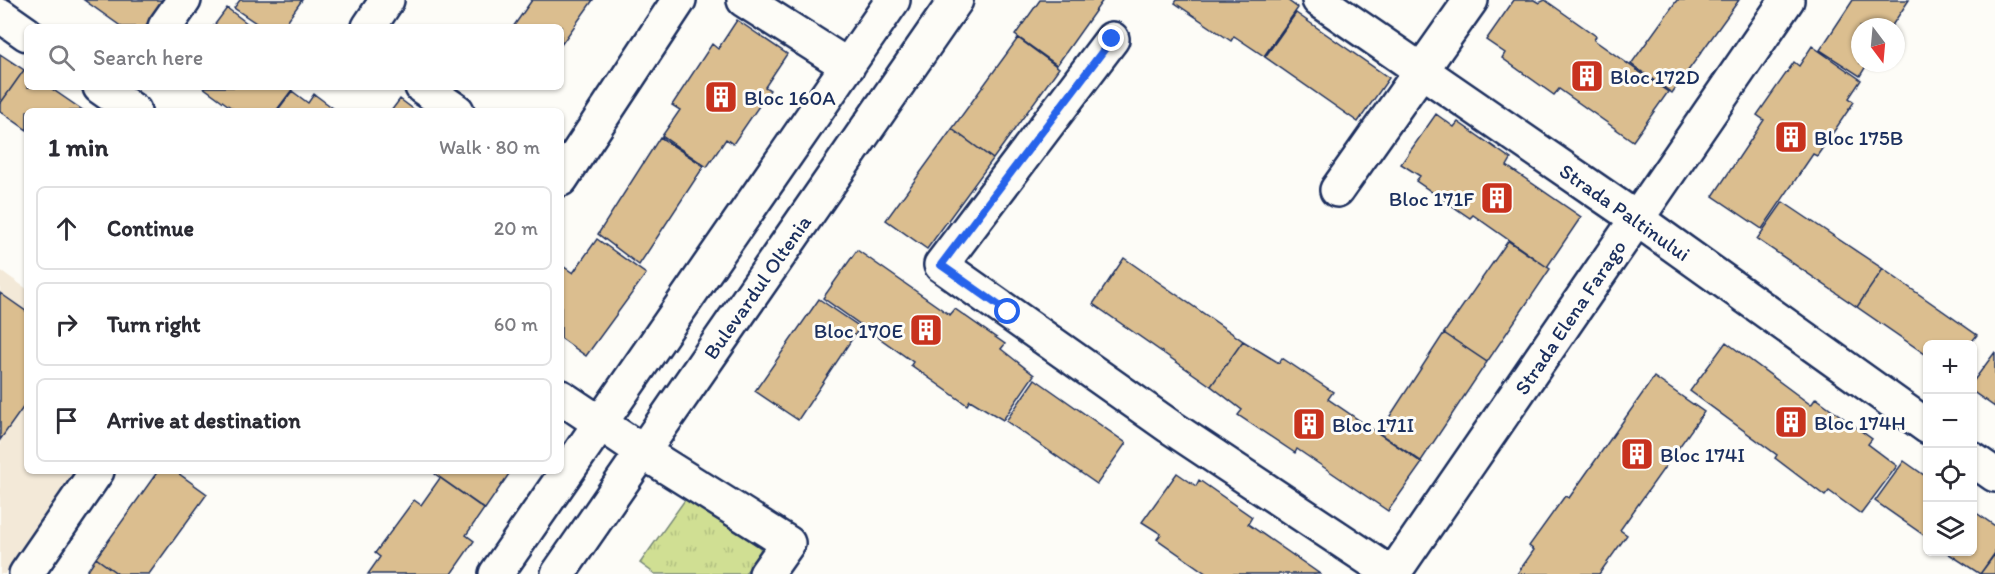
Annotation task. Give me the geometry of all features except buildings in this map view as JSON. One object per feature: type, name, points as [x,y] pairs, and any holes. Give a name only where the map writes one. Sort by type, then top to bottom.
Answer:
[{"type":"street","points":[[167,24],[184,0]]},
{"type":"street","points":[[371,24],[387,0]]},
{"type":"street","points":[[564,174],[679,0]]},
{"type":"street","points":[[744,0],[848,66]]},
{"type":"street","points":[[564,474],[893,0]]},
{"type":"street","name":"Bulevardul Oltenia","points":[[558,574],[956,0]]},
{"type":"street","name":"Strada Paltinului","points":[[1319,0],[1637,219],[1923,423]]},
{"type":"street","points":[[1336,190],[1471,0]]},
{"type":"street","name":"Strada Elena Farago","points":[[1393,574],[1787,0]]},
{"type":"street","points":[[0,15],[24,32]]},
{"type":"street","points":[[1112,39],[941,265],[1168,426],[1393,574]]},
{"type":"street","points":[[426,90],[453,108]]},
{"type":"street","points":[[564,399],[643,452],[788,543],[766,574]]},
{"type":"street","points":[[1977,462],[1995,475]]},
{"type":"street","points":[[26,574],[95,474]]},
{"type":"street","points":[[496,574],[564,474]]},
{"type":"shaded area","points":[[0,270],[24,287],[24,474],[75,474],[5,574],[0,574]]},
{"type":"green space","points":[[687,497],[762,549],[745,574],[655,574],[640,563]]},
{"type":"place","name":"Bloc 172D","points":[[1587,76]]},
{"type":"place","name":"Bloc 160A","points":[[721,97]]},
{"type":"place","name":"Bloc 175B","points":[[1791,137]]},
{"type":"place","name":"Bloc 171F","points":[[1497,198]]},
{"type":"place","name":"Bloc 170E","points":[[926,330]]},
{"type":"place","name":"Bloc 174H","points":[[1791,422]]},
{"type":"place","name":"Bloc 171I","points":[[1309,424]]},
{"type":"place","name":"Bloc 174I","points":[[1637,454]]},
{"type":"route","points":[[1008,312],[941,265],[1112,39]]}]
